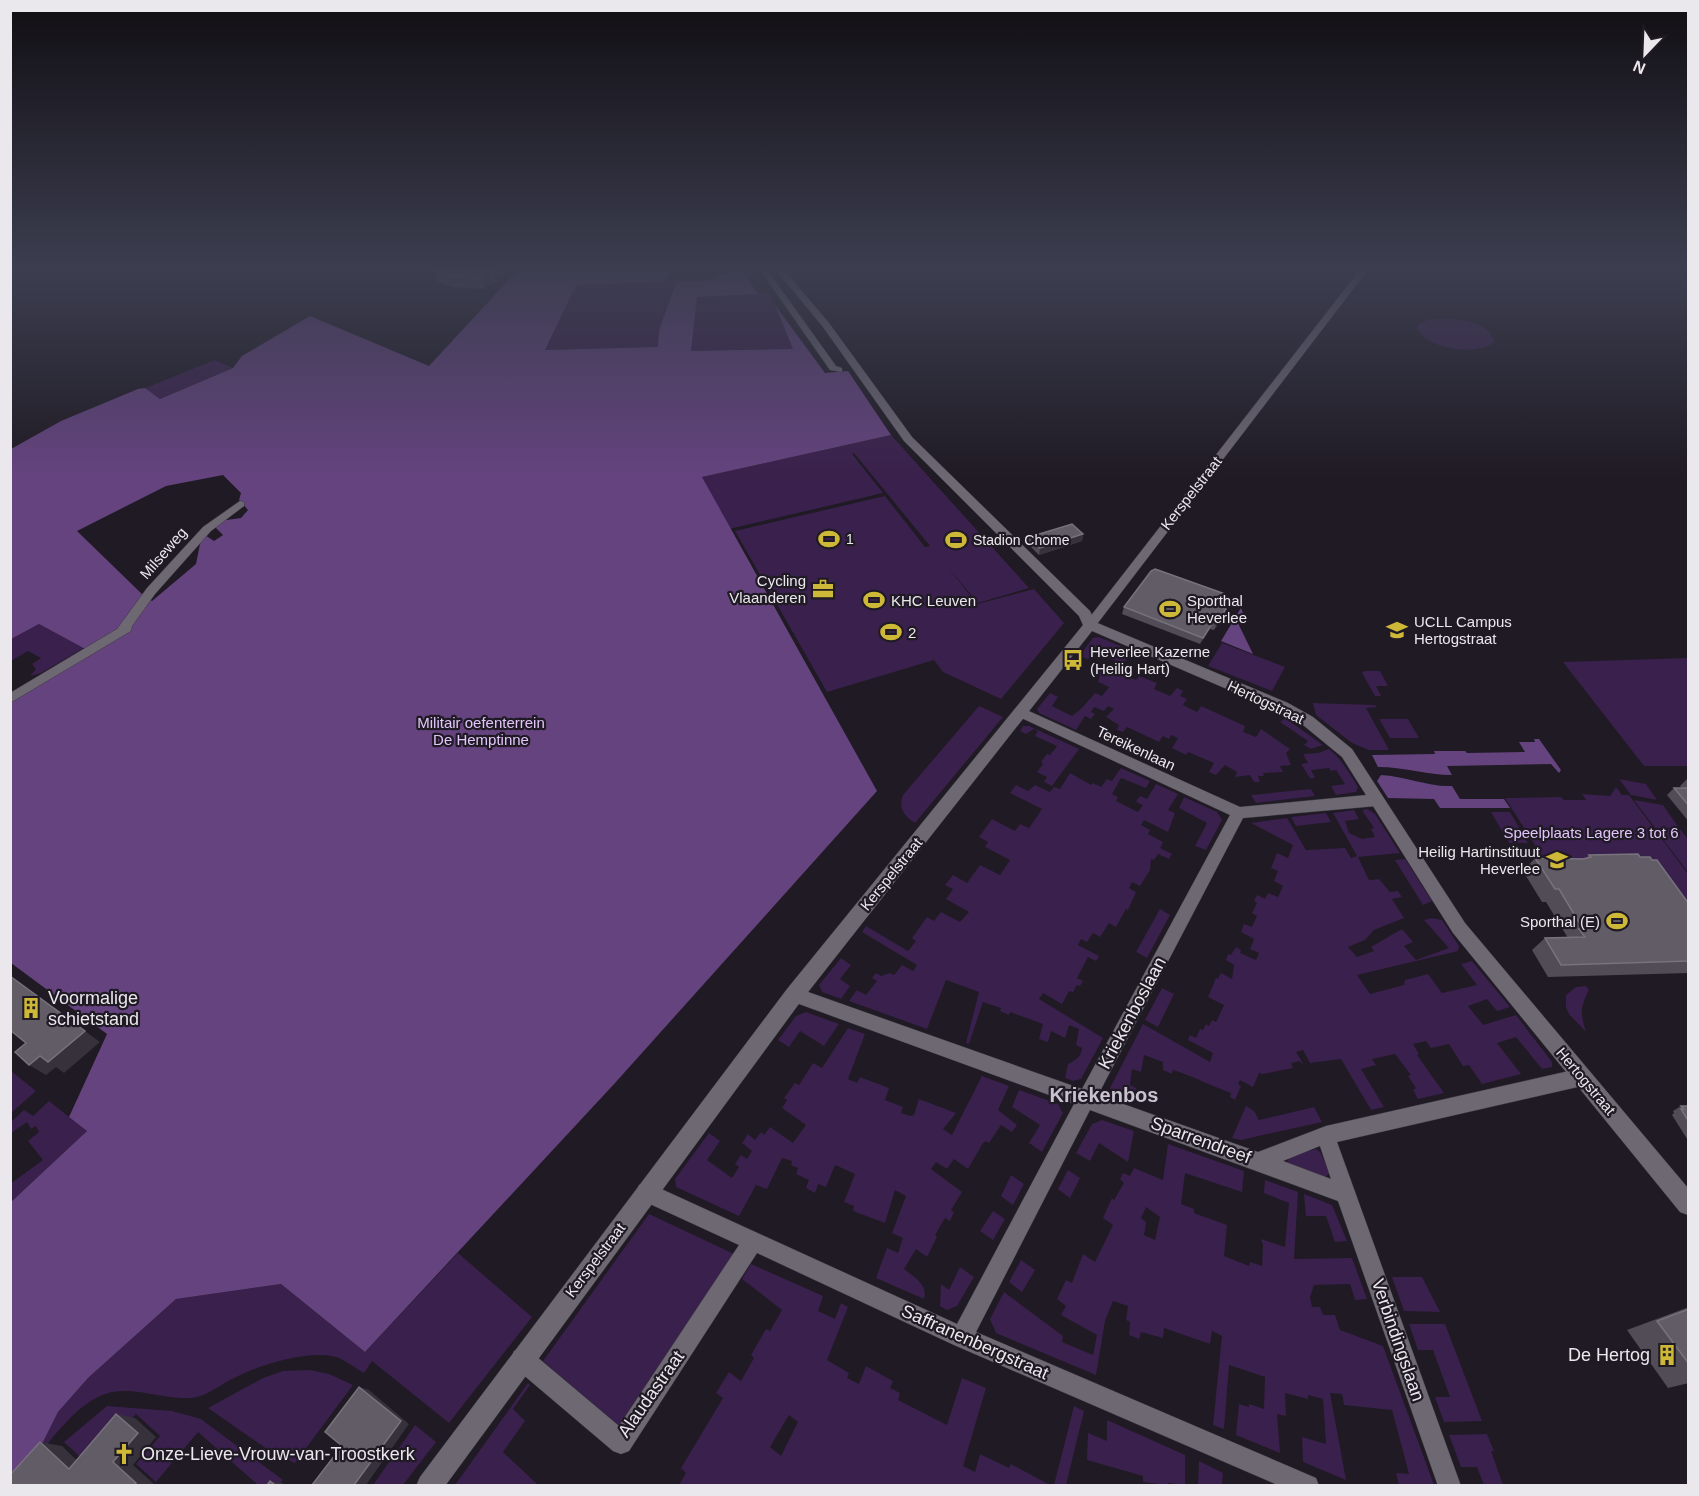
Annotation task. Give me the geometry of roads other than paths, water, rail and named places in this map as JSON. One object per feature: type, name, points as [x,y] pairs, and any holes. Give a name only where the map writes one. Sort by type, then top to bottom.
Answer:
[{"type":"street","points":[[814,341],[833,368],[839,370]]},
{"type":"street","name":"Hertogstraat","points":[[837,341],[908,439],[1085,614],[1090,625],[1272,702],[1298,716],[1347,753],[1459,928],[1689,1204]]},
{"type":"street","name":"Kerspelstraat","points":[[429,1485],[794,995],[1090,625],[1309,341]]},
{"type":"street","name":"Milseweg","points":[[120,633],[152,591],[207,529],[240,504]]},
{"type":"street","name":"Milseweg","points":[[10,699],[131,625]]},
{"type":"street","name":"Tereikenlaan","points":[[1020,712],[1239,813]]},
{"type":"street","points":[[1239,813],[1377,800]]},
{"type":"street","name":"Kriekenboslaan","points":[[962,1337],[1239,813]]},
{"type":"street","name":"Sparrendreef","points":[[794,995],[1258,1161],[1326,1135],[1582,1077]]},
{"type":"street","name":"Verbindingslaan","points":[[1326,1135],[1450,1485]]},
{"type":"street","points":[[1258,1161],[1345,1194]]},
{"type":"street","name":"Saffranenbergstraat","points":[[646,1192],[962,1337],[1308,1485]]},
{"type":"street","name":"Alaudastraat","points":[[522,1359],[621,1443],[753,1241]]},
{"type":"place","name":"1","points":[[829,539]]},
{"type":"place","name":"Stadion Chome","points":[[956,540]]},
{"type":"place","name":"Cycling Vlaanderen","points":[[823,589]]},
{"type":"place","name":"KHC Leuven","points":[[874,600]]},
{"type":"place","name":"Sporthal Heverlee","points":[[1170,609]]},
{"type":"place","name":"UCLL Campus Hertogstraat","points":[[1397,630]]},
{"type":"place","name":"2","points":[[891,632]]},
{"type":"place","name":"Heverlee Kazerne (Heilig Hart)","points":[[1073,660]]},
{"type":"place","name":"Heilig Hartinstituut Heverlee","points":[[1557,860]]},
{"type":"place","name":"Sporthal (E)","points":[[1617,921]]},
{"type":"place","name":"Voormalige schietstand","points":[[31,1008]]},
{"type":"place","name":"De Hertog","points":[[1667,1355]]},
{"type":"place","name":"Onze-Lieve-Vrouw-van-Troostkerk","points":[[124,1454]]},
{"type":"district","name":"Kriekenbos","points":[[1104,1095]]},
{"type":"park label","name":"Militair oefenterrein De Hemptinne","points":[[481,730]]},
{"type":"park label","name":"Speelplaats Lagere 3 tot 6","points":[[1591,832]]}]
